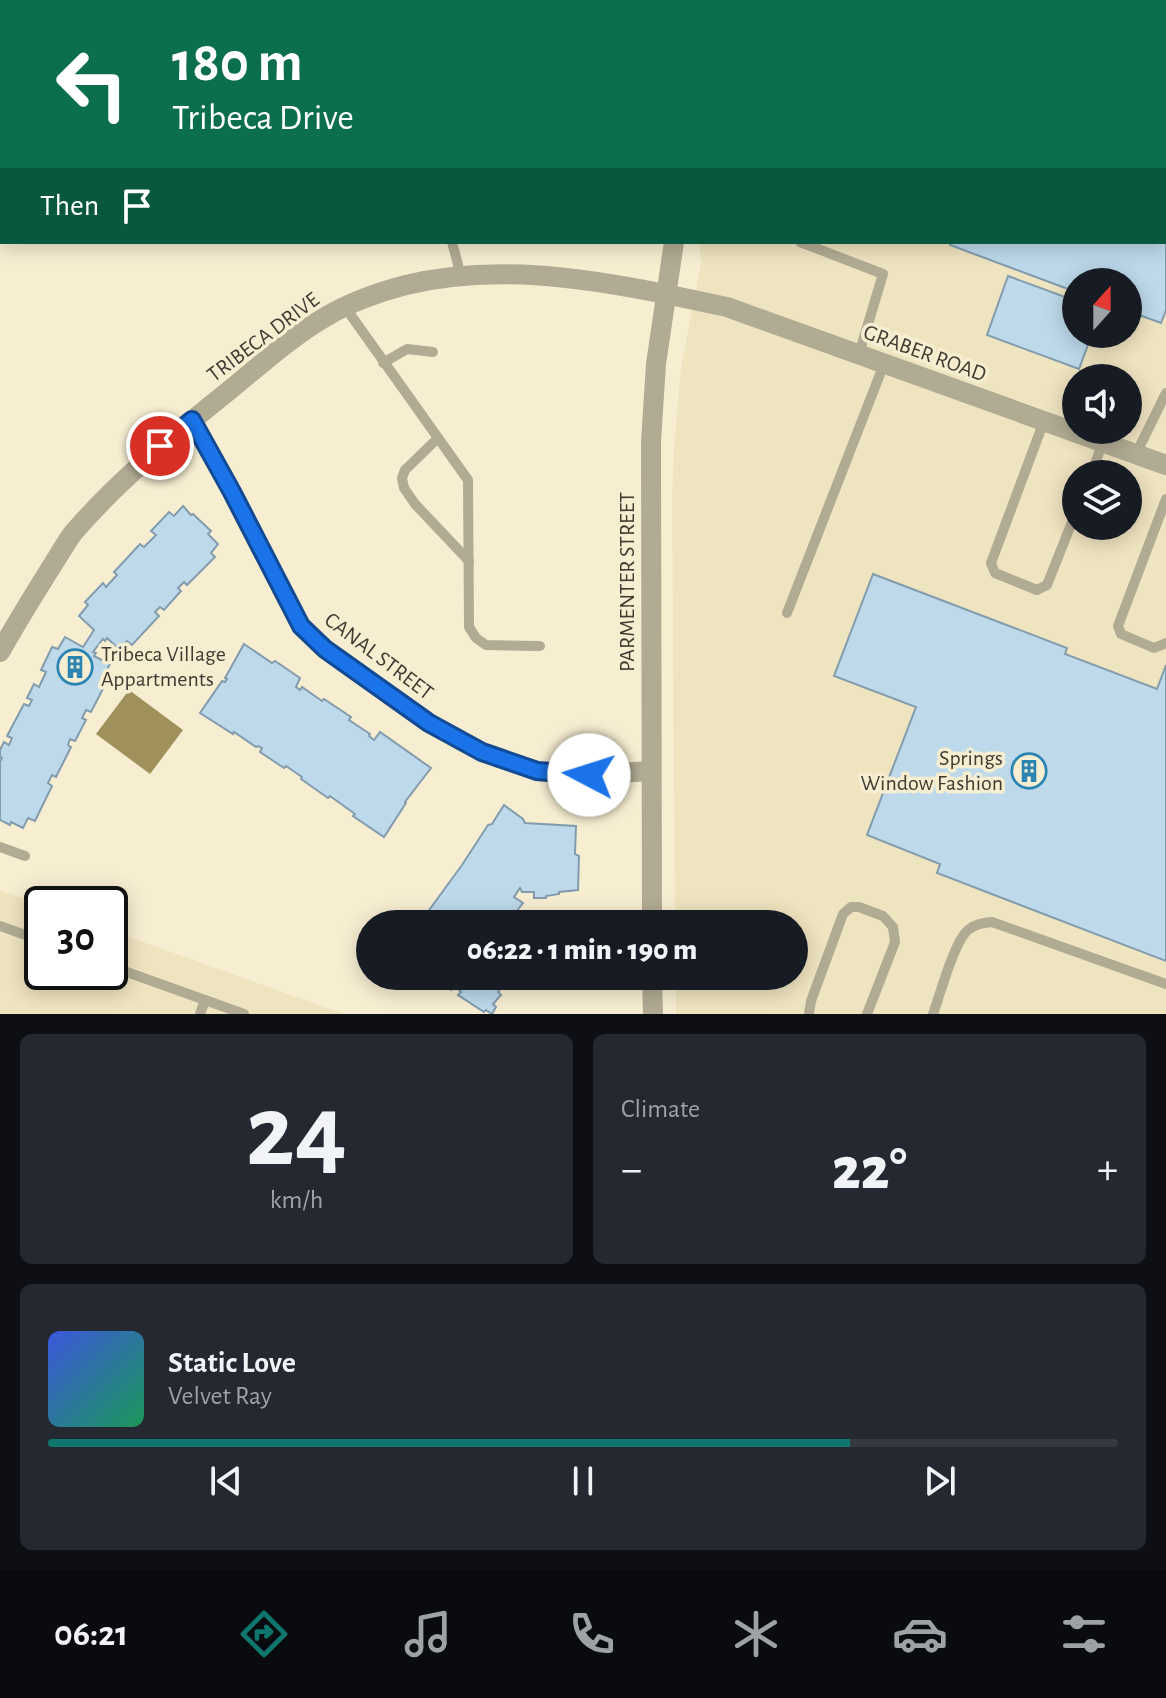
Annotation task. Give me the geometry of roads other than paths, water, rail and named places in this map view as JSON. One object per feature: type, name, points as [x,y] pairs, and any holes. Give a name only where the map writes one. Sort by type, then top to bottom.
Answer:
[{"type":"street","name":"PARMENTER STREET","points":[[652,910],[652,429],[656,364],[674,244]]},
{"type":"street","name":"TRIBECA DRIVE","points":[[0,652],[72,535],[135,469],[192,420],[326,317],[360,300],[407,285],[461,276],[571,277],[665,294]]},
{"type":"street","name":"GRABER ROAD","points":[[665,294],[727,307],[1062,427]]},
{"type":"street","name":"CANAL STREET","points":[[192,420],[301,626],[325,649],[429,723],[482,752],[537,771],[589,775],[650,771]]},
{"type":"street","name":"GRABER ROAD","points":[[1108,444],[1166,465]]},
{"type":"street","points":[[652,990],[653,1014]]},
{"type":"lane","points":[[453,244],[461,276]]},
{"type":"lane","points":[[805,244],[883,274],[859,354]]},
{"type":"lane","points":[[345,307],[468,480],[469,627],[476,638],[486,645],[540,646]]},
{"type":"lane","points":[[383,363],[407,349],[433,352]]},
{"type":"lane","points":[[787,613],[884,364]]},
{"type":"lane","points":[[1136,454],[1165,396]]},
{"type":"lane","points":[[1044,421],[991,563],[995,573],[1037,590],[1047,585],[1065,540]]},
{"type":"lane","points":[[438,438],[405,470],[402,478],[404,488],[415,504],[469,561]]},
{"type":"lane","points":[[1166,499],[1118,626],[1121,634],[1154,648],[1166,643]]},
{"type":"lane","points":[[0,847],[25,856]]},
{"type":"lane","points":[[809,1014],[843,914],[851,907],[859,907],[883,916],[893,927],[895,942],[867,1014]]},
{"type":"lane","points":[[933,1014],[959,942],[966,931],[978,924],[992,922],[1166,984]]},
{"type":"lane","points":[[0,926],[24,935]]},
{"type":"lane","points":[[128,972],[244,1014]]},
{"type":"lane","points":[[200,1014],[205,1000]]},
{"type":"place","name":"Tribeca Village Appartments","points":[[75,667]]},
{"type":"place","name":"Springs Window Fashion","points":[[1029,771]]}]
